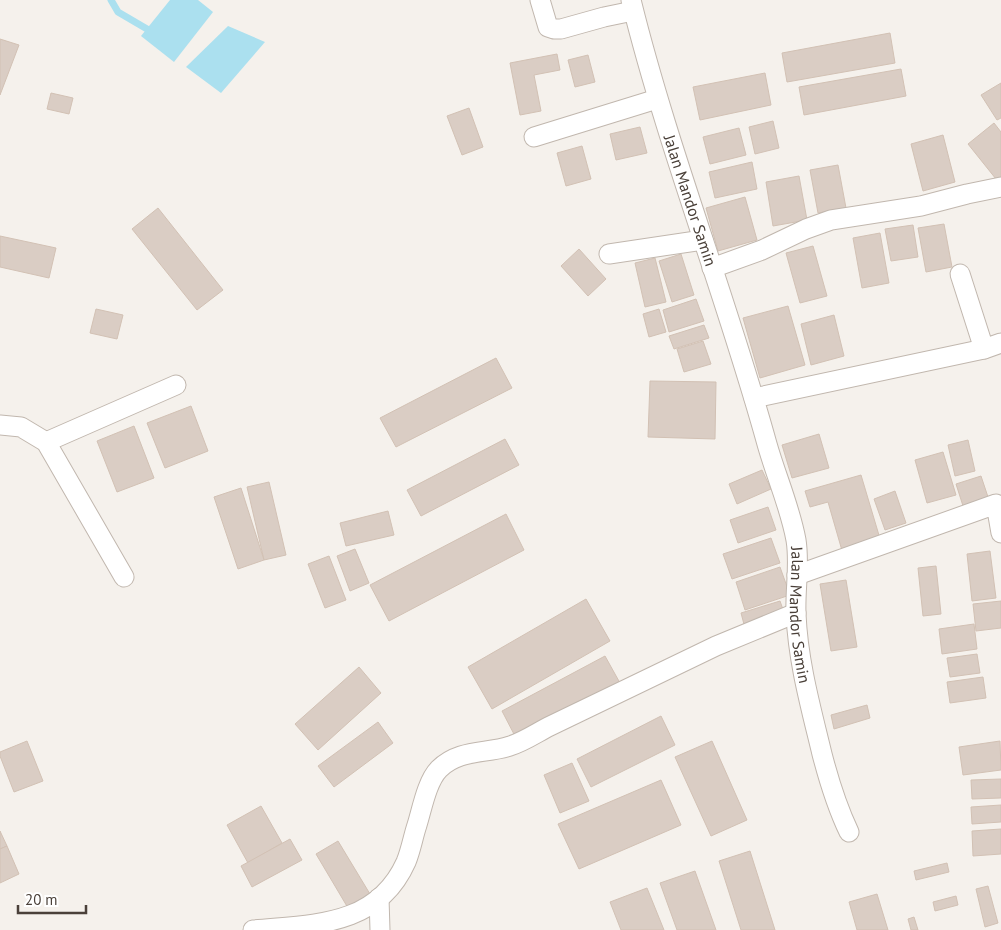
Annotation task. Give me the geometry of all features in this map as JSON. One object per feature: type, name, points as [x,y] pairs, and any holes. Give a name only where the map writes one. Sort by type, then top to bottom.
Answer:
[{"type":"street","points":[[540,0],[548,26],[554,29],[561,29],[604,16],[632,5]]},
{"type":"street","name":"Jalan Mandor Samin","points":[[632,5],[657,99],[754,398],[796,541],[796,613],[802,668],[813,721],[837,808],[848,832]]},
{"type":"street","points":[[534,137],[657,99]]},
{"type":"street","points":[[712,268],[762,250],[806,229],[831,220],[921,206],[1001,187]]},
{"type":"street","points":[[610,254],[702,240]]},
{"type":"street","points":[[754,398],[992,346],[960,274]]},
{"type":"street","points":[[46,442],[176,385]]},
{"type":"street","points":[[0,425],[21,426],[46,442],[124,577]]},
{"type":"street","points":[[797,576],[996,504],[1001,534]]},
{"type":"street","points":[[253,930],[338,920],[370,907],[392,886],[406,862],[431,782],[438,770],[448,762],[460,756],[479,751],[509,747],[716,646],[796,613]]},
{"type":"street","points":[[379,898],[380,930]]},
{"type":"water","points":[[170,0],[198,0],[213,12],[174,62],[141,36]]},
{"type":"water","points":[[228,26],[265,42],[221,93],[186,67]]},
{"type":"building","points":[[890,33],[895,63],[787,82],[782,53]]},
{"type":"building","points":[[0,39],[19,45],[0,95]]},
{"type":"building","points":[[557,54],[560,70],[534,75],[541,111],[520,115],[510,63]]},
{"type":"building","points":[[588,55],[595,82],[575,87],[568,60]]},
{"type":"building","points":[[901,69],[906,96],[804,115],[799,87]]},
{"type":"building","points":[[765,73],[771,105],[700,120],[693,87]]},
{"type":"building","points":[[1001,83],[1001,118],[997,120],[981,95]]},
{"type":"building","points":[[51,93],[73,98],[69,114],[47,109]]},
{"type":"building","points":[[469,108],[483,147],[462,155],[447,116]]},
{"type":"building","points":[[773,121],[779,148],[755,154],[749,127]]},
{"type":"building","points":[[994,123],[1001,132],[1000,184],[968,144]]},
{"type":"building","points":[[640,127],[647,153],[616,160],[610,134]]},
{"type":"building","points":[[739,128],[746,155],[710,164],[703,137]]},
{"type":"building","points":[[943,135],[955,182],[923,191],[911,144]]},
{"type":"building","points":[[582,146],[591,179],[566,186],[557,153]]},
{"type":"building","points":[[752,162],[757,189],[715,198],[709,172]]},
{"type":"building","points":[[838,165],[846,208],[818,213],[810,170]]},
{"type":"building","points":[[799,176],[807,220],[773,226],[766,182]]},
{"type":"building","points":[[745,197],[757,240],[718,251],[706,208]]},
{"type":"building","points":[[158,208],[223,290],[197,310],[132,229]]},
{"type":"building","points":[[944,224],[952,267],[926,272],[918,228]]},
{"type":"building","points":[[913,225],[918,257],[891,261],[885,229]]},
{"type":"building","points":[[880,233],[889,283],[862,288],[853,238]]},
{"type":"building","points":[[0,236],[56,248],[49,278],[0,267]]},
{"type":"building","points":[[813,246],[827,296],[800,303],[786,253]]},
{"type":"building","points":[[579,249],[606,279],[588,296],[561,266]]},
{"type":"building","points":[[681,254],[694,295],[672,302],[659,261]]},
{"type":"building","points":[[655,258],[666,302],[645,307],[635,263]]},
{"type":"building","points":[[696,299],[704,321],[669,332],[663,310]]},
{"type":"building","points":[[788,306],[805,365],[760,378],[743,318]]},
{"type":"building","points":[[96,309],[123,315],[117,339],[90,333]]},
{"type":"building","points":[[659,309],[666,332],[649,337],[643,314]]},
{"type":"building","points":[[834,315],[844,356],[811,365],[801,324]]},
{"type":"building","points":[[704,325],[709,338],[674,349],[669,336]]},
{"type":"building","points":[[703,341],[711,364],[684,372],[677,349]]},
{"type":"building","points":[[496,358],[512,388],[396,447],[380,418]]},
{"type":"building","points":[[650,381],[716,382],[715,439],[648,437]]},
{"type":"building","points":[[191,406],[208,451],[165,468],[147,423]]},
{"type":"building","points":[[134,426],[154,478],[117,492],[97,441]]},
{"type":"building","points":[[819,434],[829,468],[792,478],[782,445]]},
{"type":"building","points":[[505,439],[519,465],[421,516],[407,490]]},
{"type":"building","points":[[968,440],[975,471],[955,476],[948,445]]},
{"type":"building","points":[[943,452],[956,495],[927,503],[915,460]]},
{"type":"building","points":[[762,470],[771,489],[737,504],[729,484]]},
{"type":"building","points":[[861,475],[881,542],[843,554],[828,502],[810,507],[805,491]]},
{"type":"building","points":[[981,476],[989,500],[964,509],[956,484]]},
{"type":"building","points":[[269,482],[286,555],[264,560],[247,487]]},
{"type":"building","points":[[241,488],[264,560],[238,569],[214,497]]},
{"type":"building","points":[[895,491],[906,523],[885,530],[874,499]]},
{"type":"building","points":[[768,507],[776,530],[738,543],[730,520]]},
{"type":"building","points":[[388,511],[394,535],[346,546],[340,523]]},
{"type":"building","points":[[506,514],[524,550],[389,621],[370,585]]},
{"type":"building","points":[[771,538],[780,563],[732,579],[723,554]]},
{"type":"building","points":[[355,549],[369,583],[350,591],[337,556]]},
{"type":"building","points":[[990,551],[996,598],[972,601],[967,554]]},
{"type":"building","points":[[329,556],[346,600],[325,608],[308,564]]},
{"type":"building","points":[[936,566],[941,614],[923,616],[918,568]]},
{"type":"building","points":[[780,567],[790,595],[745,610],[736,582]]},
{"type":"building","points":[[846,580],[857,647],[831,651],[820,584]]},
{"type":"building","points":[[586,599],[610,641],[492,709],[468,667]]},
{"type":"building","points":[[780,601],[785,615],[745,628],[741,613]]},
{"type":"building","points":[[1001,601],[1001,628],[976,631],[973,604]]},
{"type":"building","points":[[974,624],[977,649],[942,654],[939,629]]},
{"type":"building","points":[[977,654],[980,673],[950,677],[947,658]]},
{"type":"building","points":[[605,656],[620,683],[516,738],[502,711]]},
{"type":"building","points":[[359,667],[381,693],[318,750],[295,724]]},
{"type":"building","points":[[983,677],[986,698],[950,703],[947,682]]},
{"type":"building","points":[[867,705],[870,718],[834,729],[831,715]]},
{"type":"building","points":[[661,716],[675,745],[591,787],[577,759]]},
{"type":"building","points":[[378,722],[393,743],[334,787],[318,766]]},
{"type":"building","points":[[27,741],[43,781],[14,792],[0,752]]},
{"type":"building","points":[[712,741],[747,820],[711,836],[675,757]]},
{"type":"building","points":[[1000,741],[1001,770],[963,775],[959,747]]},
{"type":"building","points":[[572,763],[589,801],[560,813],[544,775]]},
{"type":"building","points":[[1001,779],[1001,798],[972,799],[971,780]]},
{"type":"building","points":[[661,780],[681,825],[579,869],[558,824]]},
{"type":"building","points":[[1001,805],[1001,822],[972,824],[971,807]]},
{"type":"building","points":[[261,806],[282,843],[248,863],[227,825]]},
{"type":"building","points":[[1001,829],[1001,854],[973,856],[972,831]]},
{"type":"building","points":[[0,831],[7,846],[0,849]]},
{"type":"building","points":[[290,839],[302,860],[252,887],[241,866]]},
{"type":"building","points":[[338,841],[373,899],[351,913],[316,854]]},
{"type":"building","points":[[7,846],[19,874],[0,883],[0,849]]},
{"type":"building","points":[[750,851],[775,930],[741,930],[719,861]]},
{"type":"building","points":[[947,863],[949,872],[916,880],[914,871]]},
{"type":"building","points":[[695,871],[716,930],[677,930],[660,883]]},
{"type":"building","points":[[988,886],[998,923],[985,927],[976,889]]},
{"type":"building","points":[[647,888],[664,930],[621,930],[610,902]]},
{"type":"building","points":[[877,894],[888,930],[857,930],[849,902]]},
{"type":"building","points":[[956,896],[958,905],[935,911],[933,902]]},
{"type":"building","points":[[914,917],[918,930],[911,930],[908,919]]},
{"type":"waterway","points":[[111,0],[118,12],[147,29]]}]
